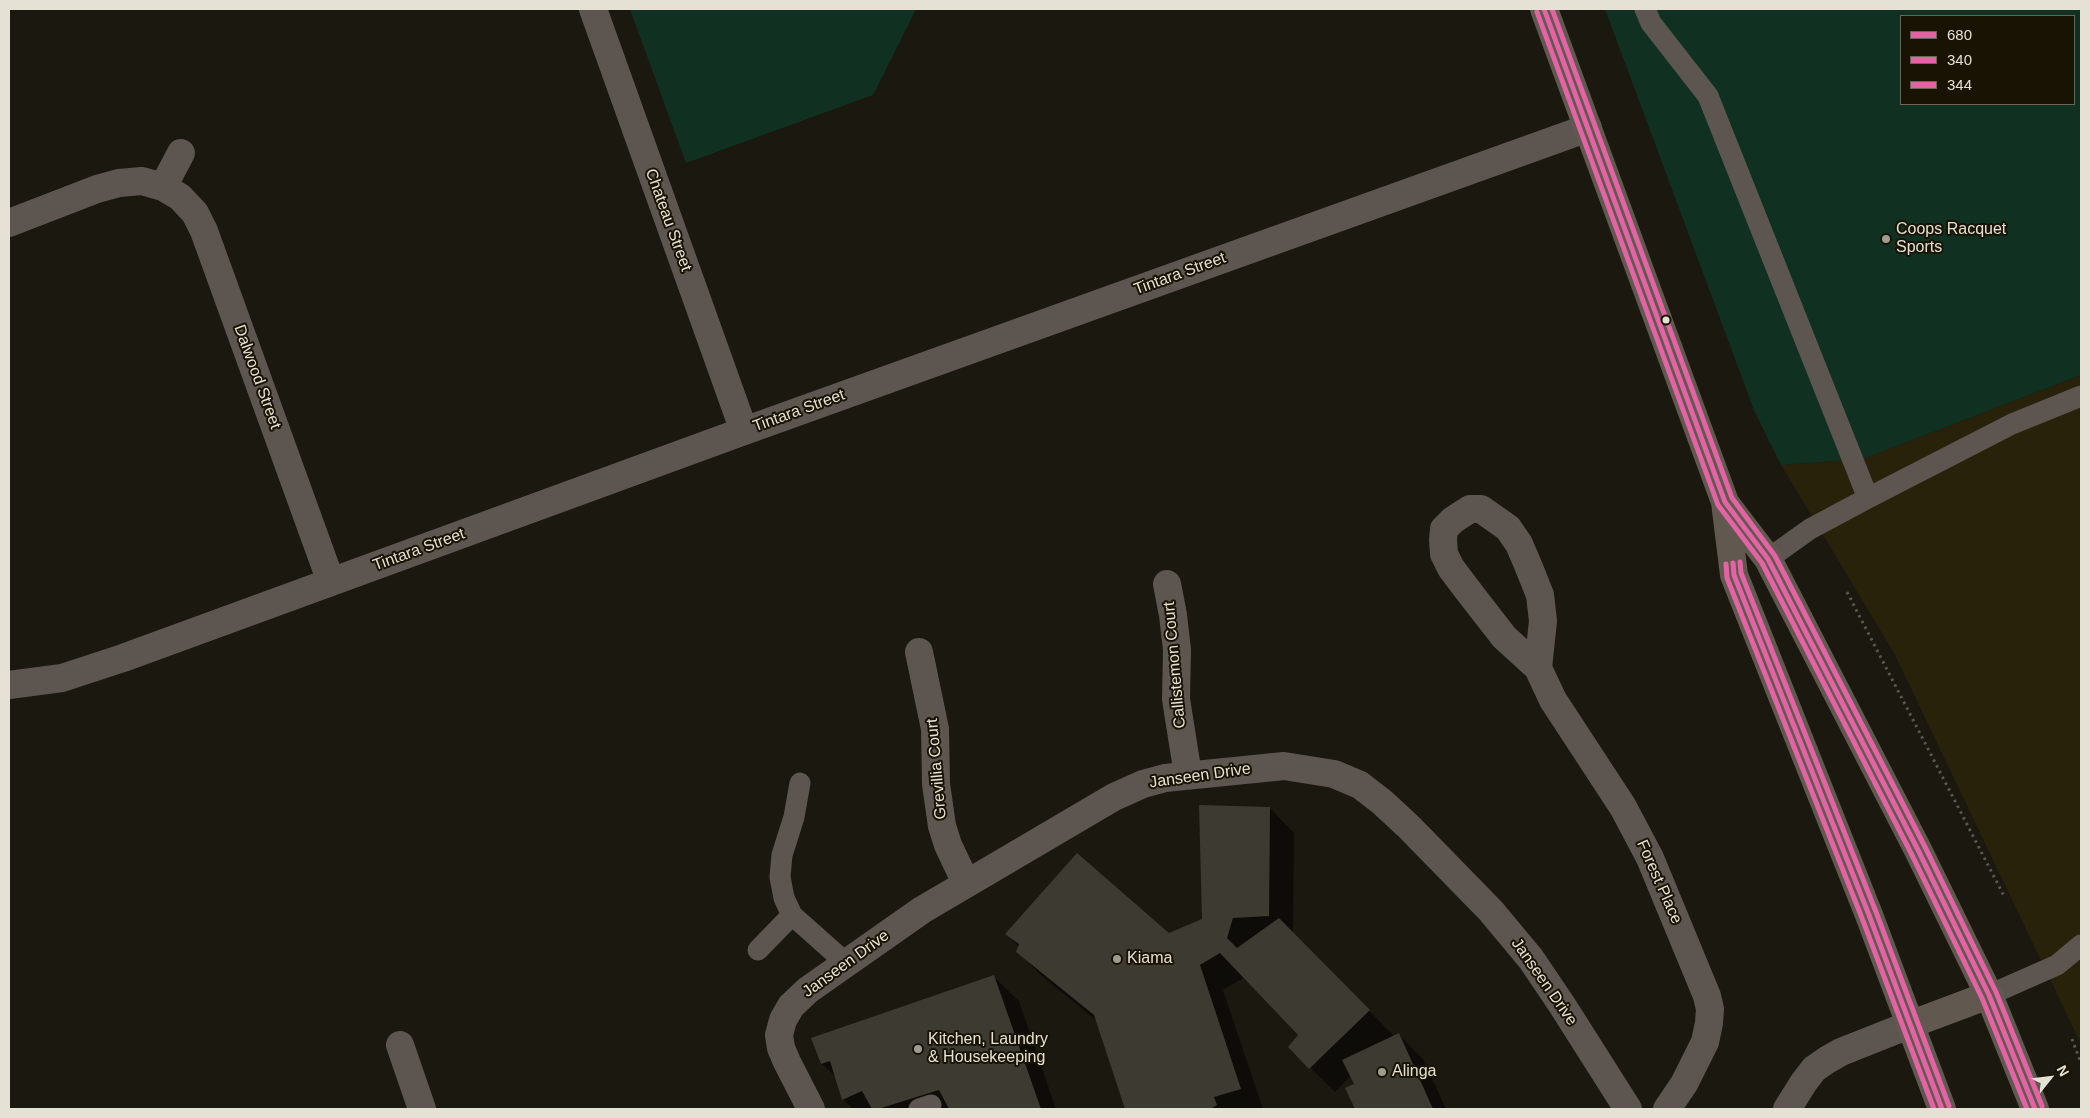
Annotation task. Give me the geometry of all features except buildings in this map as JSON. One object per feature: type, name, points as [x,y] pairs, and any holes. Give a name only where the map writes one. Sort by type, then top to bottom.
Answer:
[{"type":"main road","points":[[1544,9],[1725,502],[1734,575],[1869,915],[1942,1109]]},
{"type":"main road","points":[[1725,502],[1768,559],[1918,850],[1989,995],[2035,1109]]},
{"type":"main road","points":[[1909,1025],[1989,995]]},
{"type":"street","name":"Chateau Street","points":[[593,9],[744,431]]},
{"type":"street","name":"Tintara Street","points":[[9,686],[62,678],[123,658],[744,431],[1588,128]]},
{"type":"street","points":[[163,186],[181,153]]},
{"type":"street","name":"Dalwood Street","points":[[9,223],[97,189],[119,183],[142,182],[163,186],[180,197],[195,213],[204,231],[330,582]]},
{"type":"street","name":"Forest Place","points":[[1538,668],[1544,621],[1540,595],[1528,565],[1519,544],[1508,528],[1481,509],[1470,509],[1453,520],[1444,529],[1444,554],[1456,575],[1504,637],[1538,668],[1554,700],[1623,807],[1650,858],[1707,996],[1710,1009],[1705,1042],[1684,1084],[1667,1109]]},
{"type":"street","name":"Callistemon Court","points":[[1167,584],[1177,650],[1176,699],[1188,775]]},
{"type":"street","name":"Grevillia Court","points":[[919,652],[935,729],[938,808],[948,845],[966,883]]},
{"type":"street","name":"Janseen Drive","points":[[811,1109],[787,1062],[781,1048],[779,1035],[791,1006],[808,990],[922,910],[1114,797],[1143,784],[1165,778],[1284,766],[1334,774],[1360,785],[1382,802],[1491,911],[1531,959],[1628,1109]]},
{"type":"street","points":[[1787,1109],[1804,1082],[1821,1065],[1841,1052],[1909,1025]]},
{"type":"street","points":[[400,1045],[422,1109]]},
{"type":"lane","points":[[1645,9],[1651,23],[1708,96],[1868,498]]},
{"type":"lane","points":[[1768,559],[1810,529],[1868,498],[2012,424],[2081,396]]},
{"type":"lane","points":[[800,783],[794,817],[782,855],[781,869],[784,898],[792,915],[846,963]]},
{"type":"lane","points":[[758,950],[792,915]]},
{"type":"lane","points":[[1989,995],[2057,965],[2081,945]]},
{"type":"lane","points":[[2057,965],[2081,964]]},
{"type":"path","points":[[1847,592],[2004,896]]},
{"type":"path","points":[[2072,1039],[2081,1063]]},
{"type":"shaded area","points":[[2081,375],[2081,1044],[1895,655],[1781,465],[1863,459]]},
{"type":"green space","points":[[630,9],[916,9],[873,95],[686,163]]},
{"type":"green space","name":"Coops Racquet Sports","points":[[1605,9],[2081,9],[2081,375],[1863,459],[1781,465],[1754,410]]},
{"type":"transit line","name":"680","points":[[1544,9],[1725,502],[1768,559],[1918,850],[1989,995],[2035,1109]]},
{"type":"transit line","name":"344","points":[[1552,9],[1732,498],[1775,556],[1925,847],[1996,992],[2042,1106]]},
{"type":"transit line","name":"340","points":[[1537,12],[1718,505],[1762,563],[1911,853],[1982,998],[2027,1109]]},
{"type":"transit line","name":"344","points":[[1740,562],[1741,573],[1876,912],[1949,1106]]},
{"type":"transit line","name":"680","points":[[1733,563],[1734,575],[1869,915],[1942,1109]]},
{"type":"transit line","name":"340","points":[[1726,564],[1727,578],[1862,918],[1934,1109]]},
{"type":"place","name":"Coops Racquet Sports","points":[[1886,239]]},
{"type":"place","name":"Kiama","points":[[1117,959]]},
{"type":"place","name":"Kitchen, Laundry & Housekeeping","points":[[918,1049]]},
{"type":"place","name":"Alinga","points":[[1382,1072]]}]
